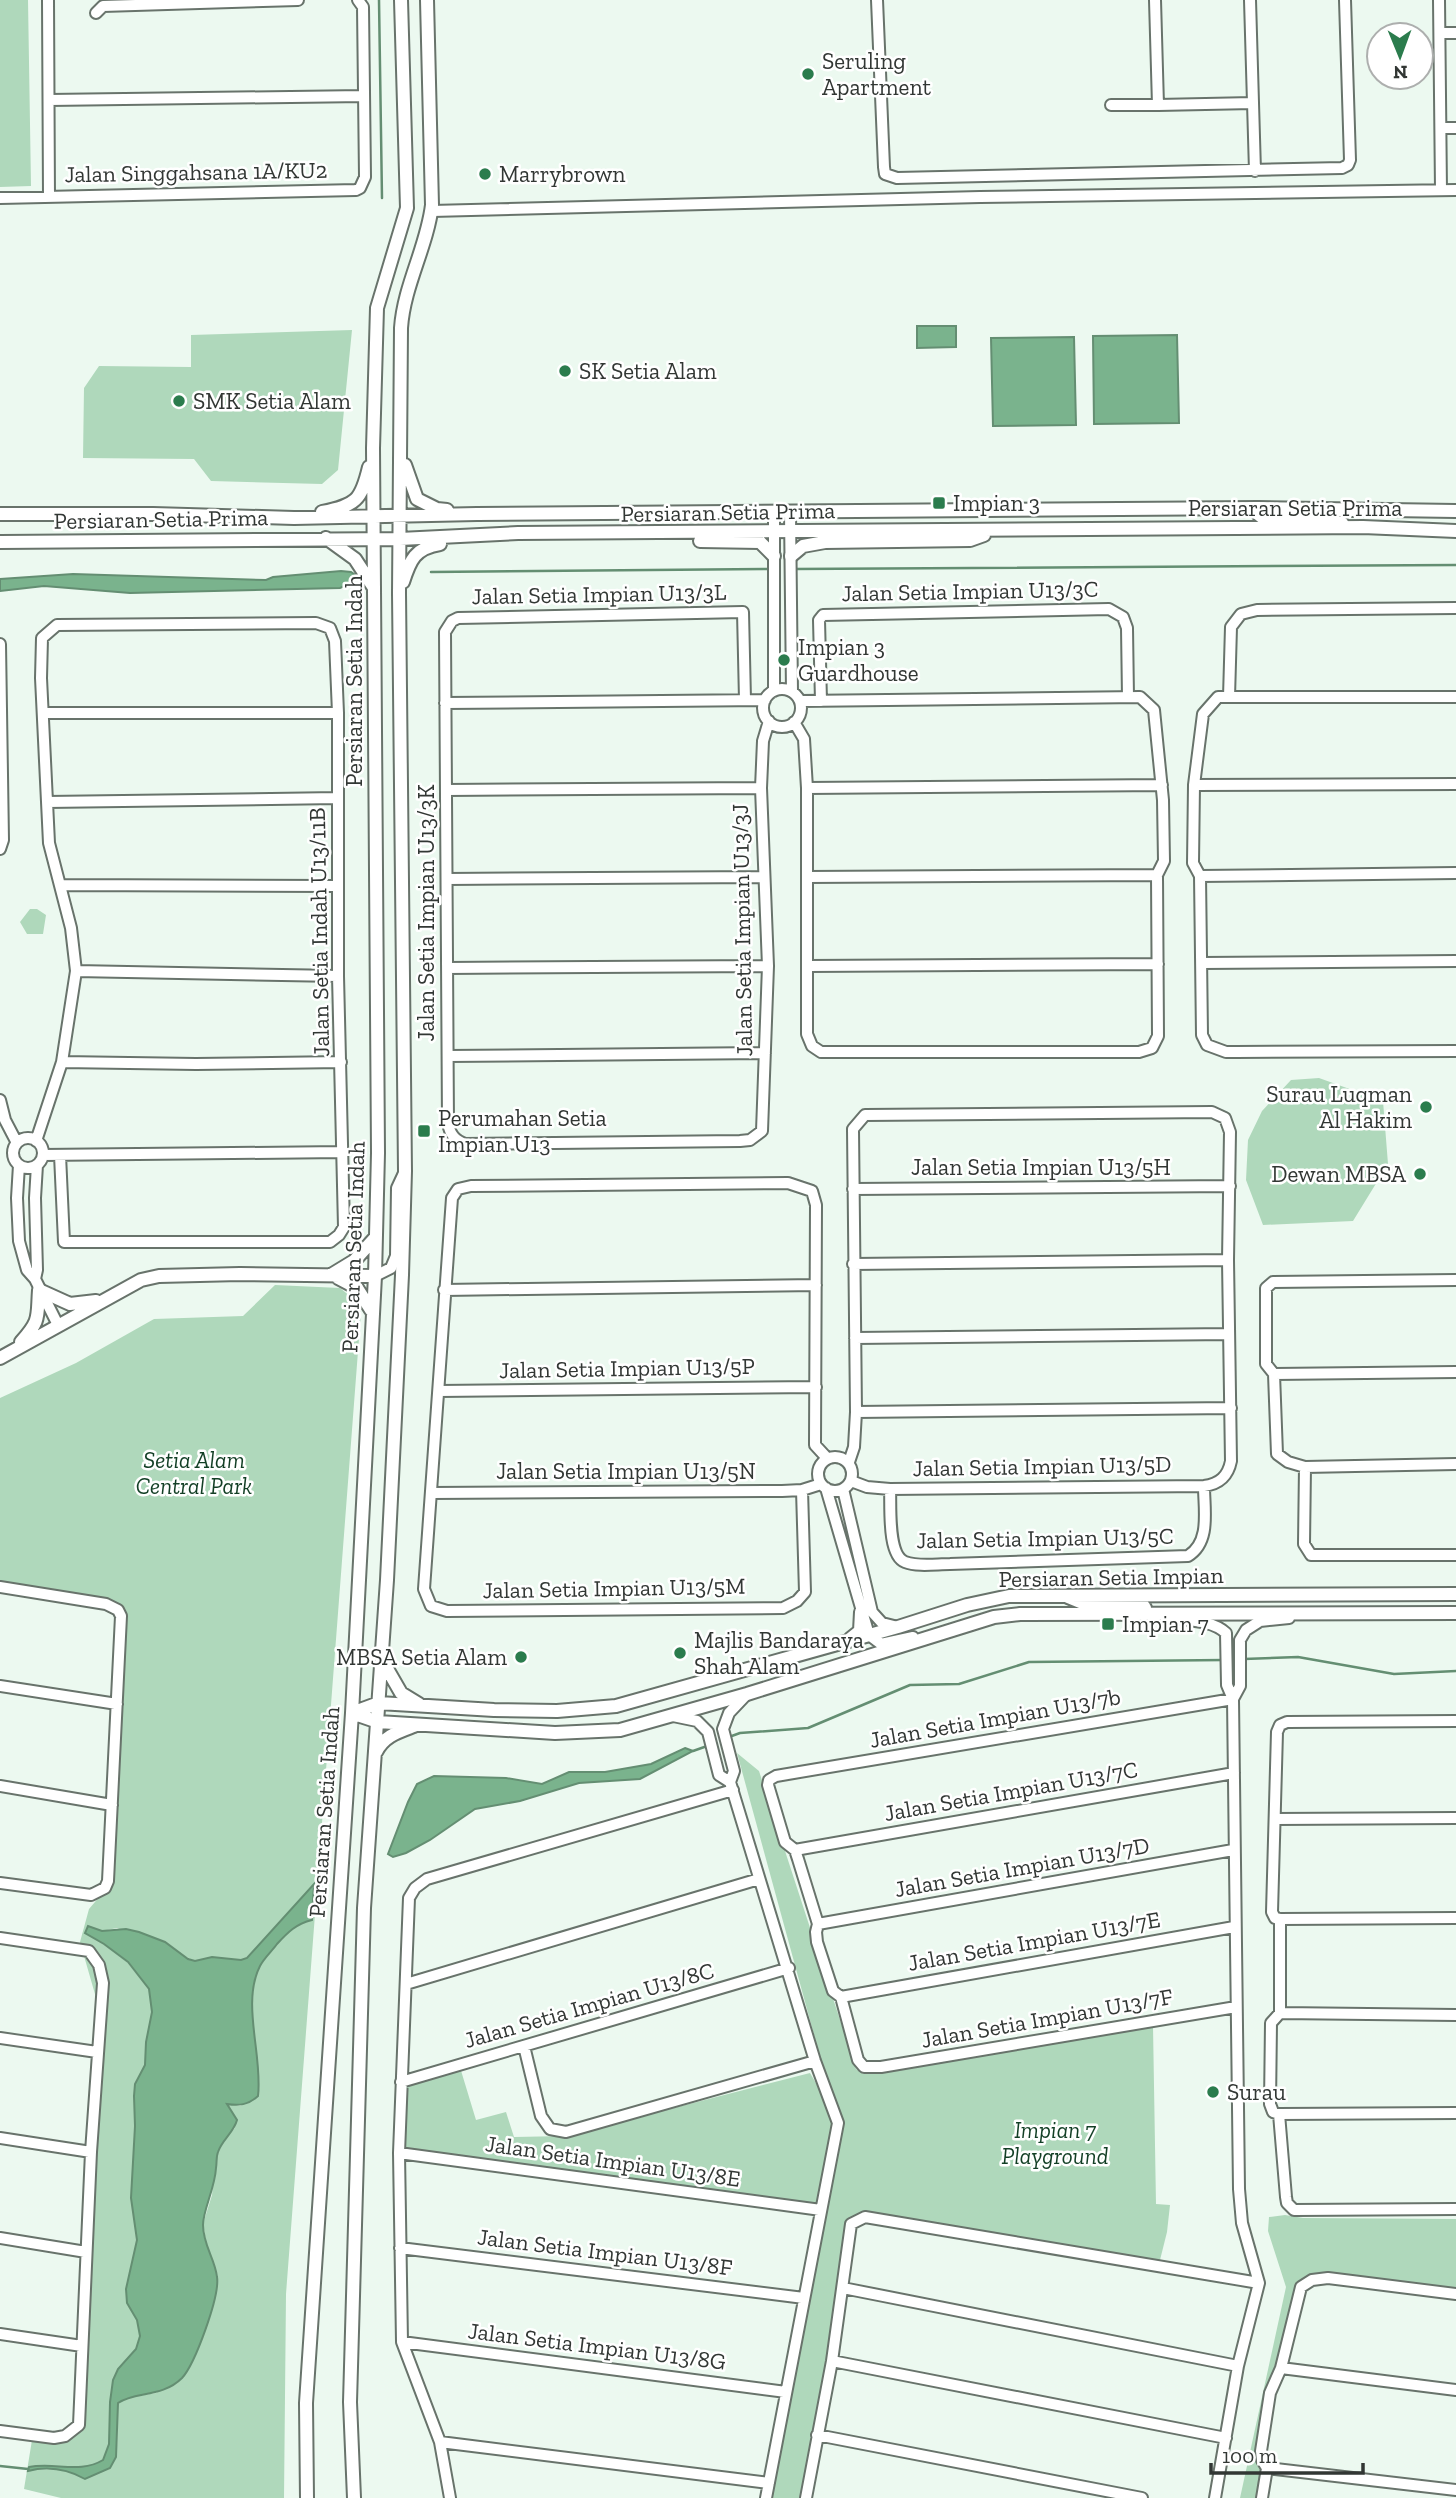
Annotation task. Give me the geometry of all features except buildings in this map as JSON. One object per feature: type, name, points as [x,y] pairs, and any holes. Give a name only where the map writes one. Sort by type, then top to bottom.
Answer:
[{"type":"street","name":"Jalan Singgahsana 1A/KU2","points":[[48,0],[49,197],[356,190],[363,185],[365,177],[364,96]]},
{"type":"street","points":[[96,13],[103,6],[298,0]]},
{"type":"street","points":[[49,100],[364,96],[363,7],[358,0]]},
{"type":"street","name":"Persiaran Setia Indah","points":[[307,2498],[306,2403],[352,1713],[373,1312],[378,1153],[373,448],[377,308],[407,208],[401,0]]},
{"type":"street","name":"Persiaran Setia Indah","points":[[354,2498],[350,2402],[363,1909],[382,1660],[405,1171],[399,593],[401,328],[403,305],[432,211],[427,0]]},
{"type":"street","points":[[877,0],[884,167],[885,174],[890,177],[1342,168],[1349,163],[1345,0]]},
{"type":"street","points":[[1155,0],[1158,105]]},
{"type":"street","points":[[1251,0],[1255,171]]},
{"type":"street","points":[[1439,0],[1441,190]]},
{"type":"street","points":[[1440,33],[1456,33]]},
{"type":"street","points":[[1111,105],[1253,103]]},
{"type":"street","points":[[1441,128],[1456,128]]},
{"type":"street","points":[[432,211],[980,197],[1456,190]]},
{"type":"street","points":[[0,198],[49,197]]},
{"type":"street","points":[[294,518],[346,507],[363,491],[373,448]]},
{"type":"street","points":[[401,454],[416,499],[437,509],[477,514]]},
{"type":"street","points":[[1258,508],[1258,514],[1263,518],[1325,519],[1363,527]]},
{"type":"street","name":"Persiaran Setia Prima","points":[[0,514],[294,518],[477,514],[1258,508],[1456,511]]},
{"type":"street","points":[[774,513],[774,691]]},
{"type":"street","points":[[790,513],[791,598],[796,696],[800,712],[794,722],[786,726],[769,722],[764,711],[765,700],[774,691],[783,689],[796,696],[821,701],[1134,697],[1154,710],[1162,785],[1164,861],[1157,875],[1158,1036],[1152,1048],[1139,1052],[821,1052],[812,1045],[807,1034],[807,788],[804,739],[794,722]]},
{"type":"street","name":"Persiaran Setia Prima","points":[[0,542],[400,539],[518,533],[1363,527],[1454,532]]},
{"type":"street","points":[[791,556],[803,546],[825,542],[970,540],[997,531]]},
{"type":"street","points":[[399,593],[411,560],[427,546],[518,533]]},
{"type":"street","points":[[658,534],[687,541],[760,542],[774,556]]},
{"type":"street","points":[[326,538],[355,559],[374,589]]},
{"type":"street","points":[[1224,697],[1231,626],[1241,614],[1257,610],[1456,608]]},
{"type":"street","name":"Jalan Setia Impian U13/3C","points":[[821,701],[819,620],[823,615],[1109,609],[1123,617],[1134,697]]},
{"type":"street","name":"Jalan Setia Impian U13/3L","points":[[445,703],[445,632],[452,621],[458,618],[743,612],[745,700]]},
{"type":"street","name":"Jalan Setia Indah U13/11B","points":[[43,713],[43,638],[57,625],[316,623],[331,628],[335,641],[338,713],[338,976],[344,1227],[330,1242],[64,1241],[61,1155]]},
{"type":"street","points":[[0,644],[3,840],[0,849]]},
{"type":"street","points":[[1456,697],[1224,697],[1203,713],[1194,785],[1192,863],[1200,876],[1202,1035],[1207,1045],[1236,1052],[1456,1051]]},
{"type":"street","points":[[445,703],[765,700]]},
{"type":"street","name":"Jalan Setia Impian U13/3K","points":[[445,703],[448,1123]]},
{"type":"street","points":[[36,1141],[62,1062],[76,971],[71,928],[49,843],[43,713],[338,713]]},
{"type":"street","name":"Jalan Setia Impian U13/3J","points":[[448,1123],[457,1141],[466,1144],[740,1141],[757,1137],[762,1131],[768,966],[761,788],[763,741],[769,722]]},
{"type":"street","points":[[807,788],[1162,785]]},
{"type":"street","points":[[1194,785],[1456,785]]},
{"type":"street","points":[[446,789],[761,788]]},
{"type":"street","points":[[47,802],[338,798]]},
{"type":"street","points":[[1200,876],[1456,873]]},
{"type":"street","points":[[807,877],[1157,875]]},
{"type":"street","points":[[447,879],[764,877]]},
{"type":"street","points":[[61,886],[338,886]]},
{"type":"street","points":[[1202,964],[1456,961]]},
{"type":"street","points":[[808,966],[1158,964]]},
{"type":"street","points":[[447,968],[768,966]]},
{"type":"street","points":[[76,971],[338,976]]},
{"type":"street","points":[[448,1056],[765,1053]]},
{"type":"street","points":[[62,1062],[341,1062]]},
{"type":"street","points":[[0,1100],[19,1165],[19,1241],[27,1270],[58,1325]]},
{"type":"street","points":[[849,1462],[854,1447],[856,1412],[853,1129],[861,1119],[871,1113],[1003,1115],[1187,1112],[1212,1112],[1226,1118],[1230,1132],[1228,1260],[1231,1408],[856,1412]]},
{"type":"street","points":[[0,1154],[15,1148],[24,1139],[36,1141],[41,1147],[35,1198],[38,1316],[35,1327],[5,1355]]},
{"type":"street","points":[[19,1165],[28,1167],[40,1160],[61,1155],[343,1152]]},
{"type":"street","points":[[5,1355],[141,1280],[159,1276],[374,1276],[391,1268],[396,1256],[397,1188],[405,1171]]},
{"type":"street","points":[[431,1493],[452,1198],[458,1189],[471,1186],[788,1183],[812,1191],[816,1205],[815,1445],[827,1458]]},
{"type":"street","name":"Jalan Setia Impian U13/5H","points":[[853,1189],[1230,1186]]},
{"type":"street","points":[[331,1276],[354,1261],[375,1238]]},
{"type":"street","points":[[853,1264],[1228,1260]]},
{"type":"street","points":[[331,1276],[357,1288],[373,1312]]},
{"type":"street","points":[[1456,1280],[1273,1282],[1266,1288],[1266,1364],[1274,1374],[1277,1454],[1288,1462],[1305,1467],[1456,1464]]},
{"type":"street","points":[[37,1285],[69,1304],[107,1298]]},
{"type":"street","points":[[444,1290],[816,1285]]},
{"type":"street","points":[[855,1338],[1229,1334]]},
{"type":"street","points":[[1274,1374],[1456,1372]]},
{"type":"street","name":"Jalan Setia Impian U13/5P","points":[[439,1391],[816,1387]]},
{"type":"street","name":"Jalan Setia Impian U13/5D","points":[[847,1485],[890,1489],[1214,1484],[1229,1471],[1231,1408]]},
{"type":"street","points":[[898,1627],[882,1623],[872,1612],[847,1485],[853,1471],[849,1462],[839,1457],[827,1458],[819,1467],[818,1478],[823,1486],[869,1635],[876,1642],[885,1644],[967,1624]]},
{"type":"street","points":[[1305,1467],[1304,1544],[1311,1555],[1456,1555]]},
{"type":"street","points":[[823,1486],[831,1491],[847,1485]]},
{"type":"street","name":"Jalan Setia Impian U13/5N","points":[[431,1493],[802,1490],[823,1486]]},
{"type":"street","name":"Jalan Setia Impian U13/5C","points":[[890,1489],[893,1549],[904,1562],[925,1564],[1188,1556],[1197,1551],[1204,1532],[1204,1486]]},
{"type":"street","name":"Jalan Setia Impian U13/5M","points":[[431,1493],[424,1589],[431,1606],[438,1610],[461,1611],[783,1608],[797,1601],[805,1592],[802,1490]]},
{"type":"street","points":[[850,1570],[862,1566]]},
{"type":"street","points":[[0,1587],[106,1604],[118,1610],[121,1616],[108,1881],[105,1888],[90,1895],[0,1883]]},
{"type":"street","name":"Persiaran Setia Impian","points":[[352,1713],[379,1703],[557,1711],[616,1706],[967,1605],[1009,1596],[1456,1594]]},
{"type":"street","points":[[1061,1595],[1085,1604],[1143,1605],[1145,1608],[1137,1614]]},
{"type":"street","points":[[844,1642],[860,1631],[861,1612]]},
{"type":"street","name":"Persiaran Setia Impian","points":[[352,1713],[378,1722],[555,1733],[620,1730],[747,1694],[994,1617],[1020,1614],[1456,1613]]},
{"type":"street","points":[[1154,1614],[1206,1622],[1220,1627],[1226,1633],[1227,1685],[1233,1699],[1239,2189],[1242,2223],[1259,2283],[1238,2366],[1215,2498]]},
{"type":"street","points":[[1233,1699],[1240,1686],[1240,1640],[1246,1630],[1260,1621],[1320,1615]]},
{"type":"street","points":[[382,1660],[401,1693],[421,1706]]},
{"type":"street","points":[[0,1686],[117,1704]]},
{"type":"street","points":[[747,1694],[729,1713],[723,1728],[734,1771],[731,1786],[789,1968],[815,2061],[838,2123],[766,2498]]},
{"type":"street","name":"Jalan Setia Impian U13/7b","points":[[795,1850],[785,1842],[768,1785],[769,1780],[776,1776],[1233,1699]]},
{"type":"street","points":[[673,1716],[697,1721],[708,1732],[719,1776],[731,1786]]},
{"type":"street","points":[[1456,1721],[1287,1722],[1280,1725],[1277,1732],[1272,1912],[1275,1918],[1280,1919],[1456,1918]]},
{"type":"street","points":[[375,1755],[381,1742],[393,1734],[421,1724]]},
{"type":"street","name":"Jalan Setia Impian U13/7C","points":[[795,1850],[1234,1773]]},
{"type":"street","points":[[0,1786],[112,1805]]},
{"type":"street","points":[[450,2498],[440,2442],[402,2342],[399,2153],[410,1898],[415,1888],[427,1879],[731,1786]]},
{"type":"street","points":[[1275,1819],[1456,1818]]},
{"type":"street","points":[[795,1850],[818,1924],[817,1942],[833,1990],[841,1997]]},
{"type":"street","name":"Jalan Setia Impian U13/7D","points":[[818,1924],[1233,1850]]},
{"type":"street","points":[[405,1984],[759,1879]]},
{"type":"street","points":[[1280,1919],[1280,2013],[1271,2023],[1270,2104],[1273,2112],[1456,2113]]},
{"type":"street","name":"Jalan Setia Impian U13/7E","points":[[841,1997],[1234,1927]]},
{"type":"street","points":[[0,1938],[89,1951],[99,1965],[103,1983],[86,2252],[79,2425],[65,2436],[54,2438],[0,2431]]},
{"type":"street","name":"Jalan Setia Impian U13/8C","points":[[401,2082],[789,1968]]},
{"type":"street","name":"Jalan Setia Impian U13/7F","points":[[841,1997],[858,2060],[864,2067],[881,2067],[1236,2007]]},
{"type":"street","points":[[1280,2013],[1456,2015]]},
{"type":"street","points":[[0,2038],[97,2052]]},
{"type":"street","points":[[524,2046],[541,2116],[550,2129],[566,2132],[815,2061]]},
{"type":"street","points":[[1279,2114],[1287,2203],[1290,2207],[1300,2211],[1456,2209]]},
{"type":"street","points":[[0,2138],[92,2152]]},
{"type":"street","name":"Jalan Setia Impian U13/8E","points":[[399,2153],[821,2210]]},
{"type":"street","points":[[806,2498],[832,2361],[851,2224],[865,2217],[1259,2283]]},
{"type":"street","points":[[0,2238],[86,2252]]},
{"type":"street","name":"Jalan Setia Impian U13/8F","points":[[400,2248],[804,2298]]},
{"type":"street","points":[[1262,2498],[1267,2468],[1261,2451],[1270,2393],[1281,2368],[1301,2287],[1306,2283],[1328,2278],[1456,2294]]},
{"type":"street","points":[[843,2288],[1238,2366]]},
{"type":"street","points":[[0,2334],[82,2346]]},
{"type":"street","name":"Jalan Setia Impian U13/8G","points":[[402,2342],[786,2392]]},
{"type":"street","points":[[832,2361],[1226,2438]]},
{"type":"street","points":[[1281,2368],[1456,2390]]},
{"type":"street","points":[[817,2435],[1142,2498]]},
{"type":"street","points":[[440,2442],[769,2483]]},
{"type":"street","points":[[1267,2468],[1456,2490]]},
{"type":"green space","points":[[0,0],[28,0],[31,186],[0,187]]},
{"type":"green space","points":[[352,330],[338,470],[322,484],[211,481],[194,459],[83,458],[84,388],[99,366],[191,367],[191,335]]},
{"type":"green space","points":[[30,909],[37,909],[46,915],[43,934],[27,934],[20,922]]},
{"type":"green space","points":[[1319,1078],[1383,1101],[1388,1164],[1353,1221],[1263,1225],[1246,1180],[1248,1140],[1262,1111],[1291,1080]]},
{"type":"green space","name":"Setia Alam Central Park","points":[[275,1285],[340,1288],[351,1297],[361,1312],[286,2294],[284,2498],[61,2498],[24,2489],[32,2440],[66,2441],[83,2427],[103,2022],[80,1942],[89,1909],[106,1889],[118,1606],[0,1585],[0,1398],[76,1363],[154,1319],[243,1316]],"holes":[[[313,1885],[312,1920],[297,1926],[284,1936],[262,1963],[255,1981],[252,2013],[258,2064],[258,2096],[240,2106],[226,2103],[235,2128],[227,2135],[216,2156],[212,2195],[203,2224],[208,2253],[215,2266],[210,2313],[195,2357],[156,2393],[125,2398],[118,2403],[117,2446],[110,2468],[87,2478],[61,2469],[29,2470],[29,2467],[39,2466],[85,2466],[103,2460],[109,2444],[113,2380],[118,2369],[136,2349],[140,2336],[137,2320],[127,2303],[126,2289],[137,2240],[132,2183],[134,2096],[145,2065],[152,2013],[149,1989],[127,1962],[86,1933],[88,1926],[102,1931],[117,1928],[195,1961],[212,1957],[241,1960],[247,1958]]]},
{"type":"green space","name":"Impian 7 Playground","points":[[737,1753],[759,1771],[856,2069],[864,2074],[873,2073],[1153,2026],[1156,2204],[1170,2205],[1160,2260],[865,2217],[851,2224],[806,2498],[766,2498],[821,2210],[399,2153],[401,2082],[459,2064],[476,2120],[506,2112],[514,2137],[565,2136],[810,2073],[837,2119]]},
{"type":"green space","points":[[1285,2215],[1303,2218],[1456,2219],[1456,2289],[1326,2274],[1307,2283],[1277,2384],[1260,2462],[1259,2498],[1240,2498],[1286,2287],[1268,2231],[1269,2217]]},
{"type":"shaded area","points":[[917,326],[956,326],[956,347],[917,348]]},
{"type":"shaded area","points":[[1177,335],[1179,423],[1094,424],[1093,336]]},
{"type":"shaded area","points":[[1074,337],[1076,425],[993,426],[991,338]]},
{"type":"shaded area","points":[[341,571],[357,576],[352,583],[340,588],[130,593],[44,586],[0,591],[0,579],[73,574],[266,580],[273,577]]},
{"type":"shaded area","points":[[685,1748],[693,1751],[640,1779],[579,1783],[520,1801],[475,1809],[406,1853],[393,1857],[388,1854],[417,1784],[434,1776],[506,1778],[542,1784],[569,1772],[605,1772],[651,1764]]},
{"type":"shaded area","points":[[314,1884],[312,1920],[297,1926],[281,1940],[262,1963],[255,1981],[252,2013],[258,2064],[258,2096],[243,2104],[227,2104],[237,2120],[217,2154],[215,2176],[203,2225],[216,2270],[217,2286],[211,2314],[193,2359],[182,2378],[166,2389],[118,2403],[116,2457],[110,2468],[85,2479],[57,2469],[28,2471],[29,2467],[76,2467],[103,2460],[109,2444],[113,2380],[118,2369],[136,2349],[140,2336],[137,2320],[127,2303],[126,2289],[137,2240],[131,2198],[135,2084],[145,2065],[152,2012],[149,1989],[128,1962],[85,1933],[88,1926],[102,1931],[126,1929],[139,1932],[165,1942],[195,1961],[212,1957],[241,1960],[247,1958]]},
{"type":"waterway","points":[[379,0],[382,198]]},
{"type":"waterway","points":[[794,569],[1456,565]]},
{"type":"waterway","points":[[431,572],[770,569]]},
{"type":"waterway","points":[[1244,1659],[1298,1657],[1394,1674],[1456,1671]]},
{"type":"waterway","points":[[729,1737],[740,1733],[808,1728],[910,1685],[959,1684],[1029,1662],[1224,1660]]},
{"type":"waterway","points":[[693,1751],[710,1745]]},
{"type":"waterway","points":[[0,2466],[28,2469]]},
{"type":"place","name":"Seruling Apartment","points":[[808,74]]},
{"type":"place","name":"Marrybrown","points":[[485,174]]},
{"type":"place","name":"SK Setia Alam","points":[[565,371]]},
{"type":"place","name":"SMK Setia Alam","points":[[179,401]]},
{"type":"place","name":"Impian 3","points":[[939,503]]},
{"type":"place","name":"Impian 3 Guardhouse","points":[[784,660]]},
{"type":"place","name":"Surau Luqman Al Hakim","points":[[1426,1107]]},
{"type":"place","name":"Perumahan Setia Impian U13","points":[[424,1131]]},
{"type":"place","name":"Dewan MBSA","points":[[1420,1174]]},
{"type":"place","name":"Impian 7","points":[[1108,1624]]},
{"type":"place","name":"Majlis Bandaraya Shah Alam","points":[[680,1653]]},
{"type":"place","name":"MBSA Setia Alam","points":[[521,1657]]},
{"type":"place","name":"Surau","points":[[1213,2092]]}]
